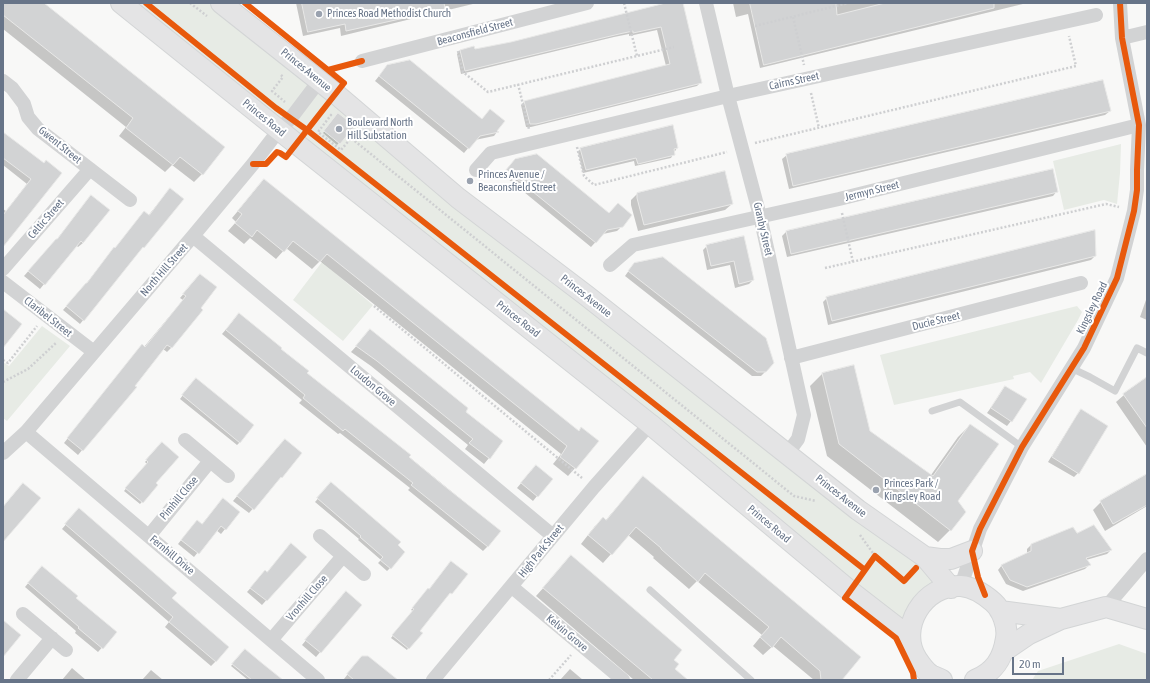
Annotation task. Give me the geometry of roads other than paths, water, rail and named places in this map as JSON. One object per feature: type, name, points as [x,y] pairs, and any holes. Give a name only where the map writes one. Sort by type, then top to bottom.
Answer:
[{"type":"main road","name":"Princes Road","points":[[121,3],[650,424],[850,591],[903,632],[910,641]]},
{"type":"main road","name":"Princes Avenue","points":[[219,7],[336,94],[458,198],[593,301],[858,510],[920,563],[956,587]]},
{"type":"main road","points":[[920,563],[940,559],[951,559],[972,551]]},
{"type":"main road","points":[[935,678],[922,667],[914,655],[910,641],[911,624],[918,609],[926,599],[938,591],[956,587],[985,595],[1000,611],[1004,619],[1007,635],[1004,651],[996,665],[983,679]]},
{"type":"main road","points":[[1004,651],[1029,634],[1061,619],[1106,607],[1147,619]]},
{"type":"main road","points":[[1000,611],[1061,619]]},
{"type":"street","name":"Beaconsfield Street","points":[[362,61],[588,3]]},
{"type":"street","name":"Granby Street","points":[[706,3],[728,96],[760,216],[790,358],[804,415],[798,439],[787,454]]},
{"type":"street","name":"Kingsley Road","points":[[956,587],[980,529],[1022,447],[1084,348],[1117,278],[1134,211],[1137,190],[1139,125],[1122,38],[1120,3]]},
{"type":"street","name":"Cairns Street","points":[[476,170],[491,153],[728,96],[1096,15]]},
{"type":"street","points":[[1122,38],[1147,32]]},
{"type":"street","name":"Gwent Street","points":[[3,81],[12,88],[24,104],[28,116],[38,129],[130,200]]},
{"type":"street","name":"North Hill Street","points":[[4,449],[26,432],[193,236],[267,147],[319,81]]},
{"type":"street","name":"Jermyn Street","points":[[610,265],[633,245],[839,199],[1139,125]]},
{"type":"street","name":"Celtic Street","points":[[3,270],[90,169]]},
{"type":"street","name":"Loudon Grove","points":[[193,236],[553,536]]},
{"type":"street","name":"Claribel Street","points":[[3,282],[94,352]]},
{"type":"street","name":"Ducie Street","points":[[790,358],[1081,283]]},
{"type":"street","name":"High Park Street","points":[[433,680],[594,487],[650,424]]},
{"type":"street","name":"Fernhill Drive","points":[[26,432],[318,680]]},
{"type":"street","points":[[185,440],[228,476]]},
{"type":"street","name":"Pimhill Close","points":[[148,536],[210,461]]},
{"type":"street","points":[[320,536],[364,574]]},
{"type":"street","name":"Vronhill Close","points":[[272,640],[343,556]]},
{"type":"street","points":[[1106,607],[1144,562]]},
{"type":"street","name":"Kelvin Grove","points":[[512,587],[623,680]]},
{"type":"street","points":[[23,614],[66,650]]},
{"type":"street","points":[[17,680],[52,638]]},
{"type":"lane","points":[[1071,368],[1090,376],[1115,391],[1137,348],[1147,354]]},
{"type":"lane","points":[[932,411],[960,402],[1022,447]]},
{"type":"lane","points":[[650,590],[751,680]]},
{"type":"place","name":"Princes Road Methodist Church","points":[[319,14]]},
{"type":"place","name":"Boulevard North Hill Substation","points":[[339,129]]},
{"type":"place","name":"Princes Avenue / Beaconsfield Street","points":[[470,181]]},
{"type":"place","name":"Princes Park / Kingsley Road","points":[[876,490]]}]
